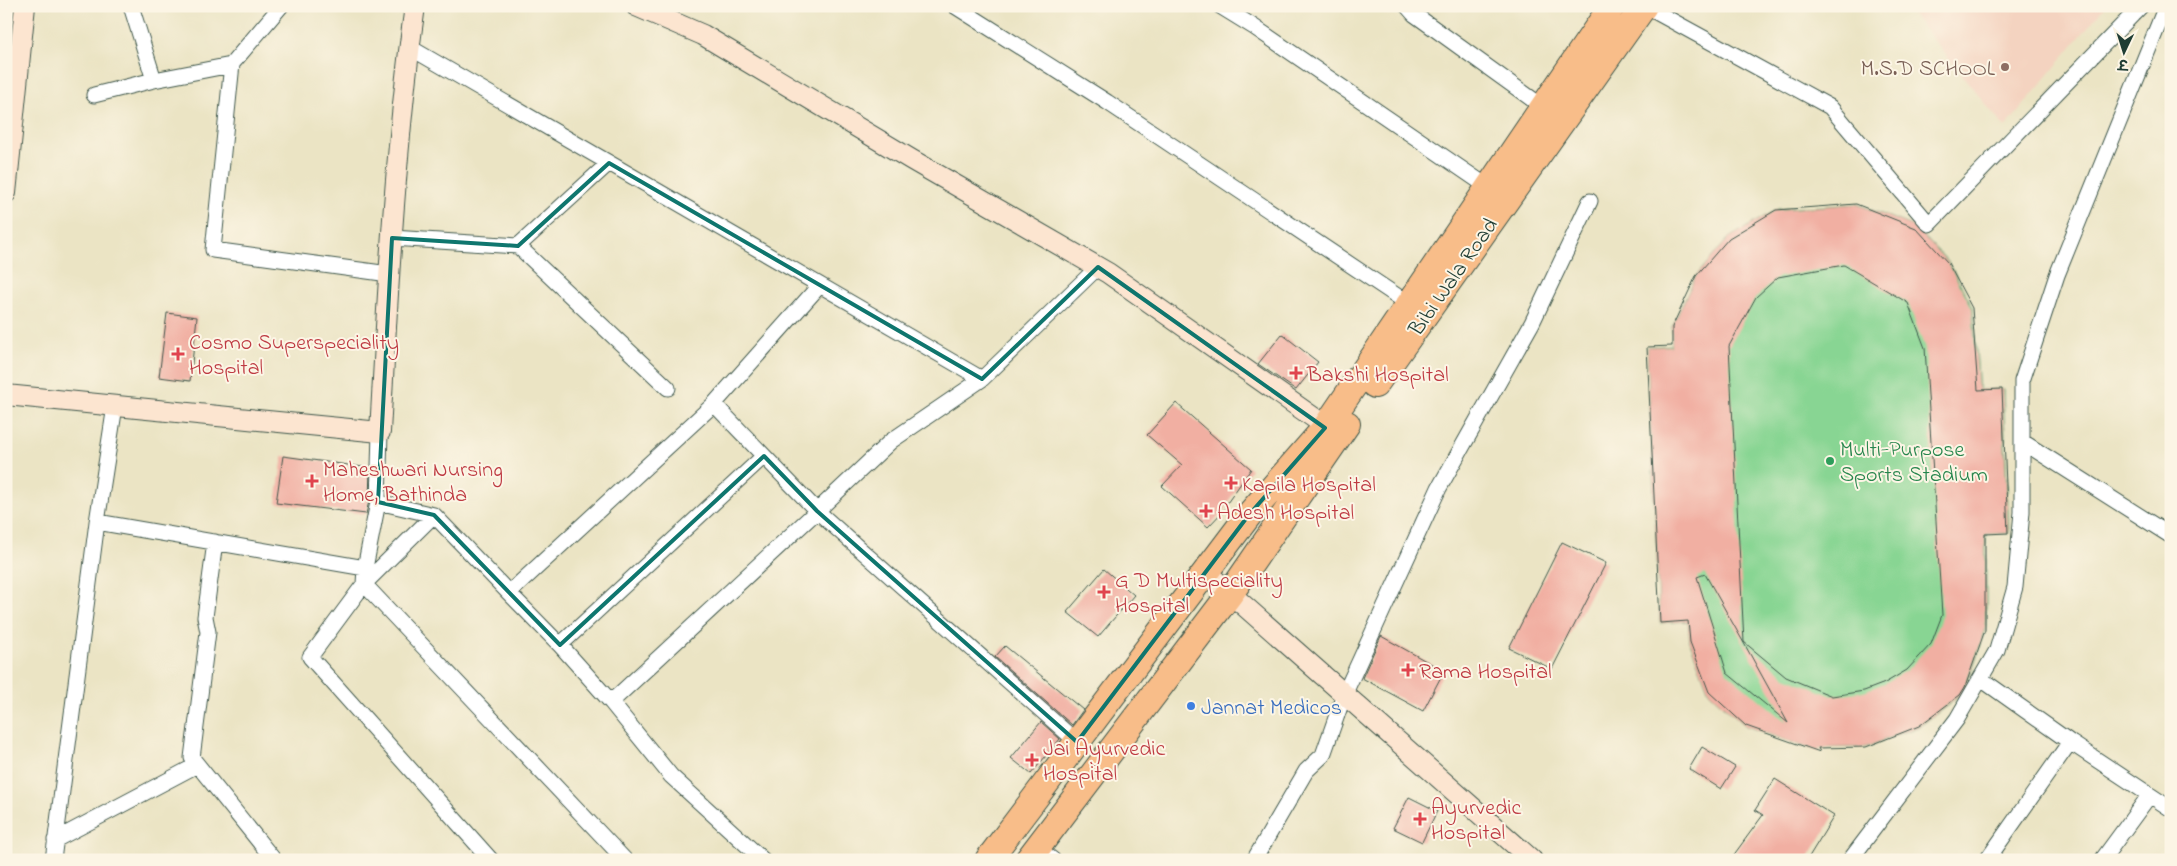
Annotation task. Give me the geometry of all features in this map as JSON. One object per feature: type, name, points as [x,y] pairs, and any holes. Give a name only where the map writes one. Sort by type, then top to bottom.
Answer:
[{"type":"highway","points":[[988,860],[1248,516],[1332,432],[1409,304],[1612,6]]},
{"type":"highway","name":"Bibi Wala Road","points":[[1039,856],[1230,594],[1332,432],[1644,6]]},
{"type":"street","points":[[6,192],[24,6]]},
{"type":"street","points":[[131,6],[154,80]]},
{"type":"street","points":[[281,6],[232,64],[213,250],[388,274]]},
{"type":"street","points":[[415,6],[409,47],[388,274],[378,502],[365,568],[364,584],[624,860]]},
{"type":"street","points":[[955,6],[1107,102],[1409,304]]},
{"type":"street","points":[[1220,6],[1254,27],[1488,187]]},
{"type":"street","points":[[1407,6],[1414,14],[1543,107]]},
{"type":"street","points":[[1644,6],[1830,107],[1929,224],[2141,6]]},
{"type":"street","points":[[1850,860],[1957,720],[1997,650],[2014,587],[2022,512],[2022,381],[2057,275],[2166,6]]},
{"type":"street","points":[[647,8],[703,35],[912,160],[1098,267],[1332,432]]},
{"type":"street","points":[[409,47],[982,379]]},
{"type":"street","points":[[94,95],[232,64]]},
{"type":"street","points":[[518,246],[609,163]]},
{"type":"street","points":[[1254,860],[1306,771],[1322,755],[1344,695],[1440,488],[1532,323],[1590,201]]},
{"type":"street","points":[[392,238],[518,246],[668,388]]},
{"type":"street","points":[[612,702],[891,441],[982,379],[1098,267]]},
{"type":"street","points":[[509,593],[714,404],[820,285]]},
{"type":"street","points":[[6,395],[380,432]]},
{"type":"street","points":[[714,404],[816,511],[1077,742]]},
{"type":"street","points":[[52,860],[97,522],[115,406]]},
{"type":"street","points":[[2023,442],[2171,536]]},
{"type":"street","points":[[560,645],[764,456]]},
{"type":"street","points":[[378,502],[434,515],[560,645],[612,702],[671,776],[763,860]]},
{"type":"street","points":[[434,515],[364,584],[310,657],[491,860]]},
{"type":"street","points":[[97,522],[365,568]]},
{"type":"street","points":[[215,542],[205,617],[208,632],[192,758],[274,860]]},
{"type":"street","points":[[1206,572],[1532,860]]},
{"type":"street","points":[[1981,679],[2070,742],[2171,809]]},
{"type":"street","points":[[1987,860],[2070,742]]},
{"type":"street","points":[[55,840],[198,765]]},
{"type":"street","points":[[2102,860],[2149,796]]},
{"type":"highlighted area","points":[[609,163],[982,379],[1098,267],[1325,428],[1248,516],[1077,742],[817,511],[764,456],[560,645],[434,515],[378,502],[392,238],[518,246]]},
{"type":"shaded area","name":"M.S.D SCHOOL","points":[[1906,6],[2105,6],[2005,128]]},
{"type":"green space","name":"Multi-Purpose Sports Stadium","points":[[1857,204],[1916,228],[1949,263],[1973,307],[1979,390],[2003,389],[2009,533],[1986,534],[1986,630],[1964,693],[1920,726],[1867,747],[1809,748],[1746,726],[1709,692],[1690,642],[1688,621],[1660,623],[1647,347],[1672,345],[1672,327],[1696,276],[1729,238],[1777,209]]},
{"type":"building","points":[[1856,204],[1916,228],[1948,263],[1972,308],[1978,390],[2002,389],[2008,533],[1985,534],[1985,630],[1965,687],[1960,695],[1919,726],[1866,747],[1818,748],[1820,752],[1746,726],[1709,692],[1690,642],[1688,621],[1660,623],[1647,347],[1672,346],[1672,327],[1696,276],[1729,238],[1776,210]],"holes":[[[1844,265],[1908,303],[1925,348],[1942,615],[1931,644],[1907,670],[1885,683],[1864,691],[1832,696],[1786,677],[1744,642],[1729,346],[1756,297],[1778,277]],[[1705,574],[1745,645],[1788,723],[1727,673],[1697,577]]]},
{"type":"building","points":[[167,313],[197,317],[190,381],[159,377]]},
{"type":"building","points":[[1282,334],[1318,362],[1296,390],[1258,364]]},
{"type":"building","points":[[1176,403],[1251,469],[1225,506],[1226,508],[1208,527],[1162,486],[1182,465],[1147,435]]},
{"type":"building","points":[[283,456],[370,468],[369,501],[366,514],[276,503]]},
{"type":"building","points":[[1562,542],[1606,563],[1552,669],[1509,648]]},
{"type":"building","points":[[1104,569],[1134,595],[1098,637],[1067,612]]},
{"type":"building","points":[[1381,636],[1444,671],[1423,711],[1362,678]]},
{"type":"building","points":[[1005,646],[1083,710],[1072,725],[995,657]]},
{"type":"building","points":[[1041,722],[1060,739],[1031,774],[1011,758]]},
{"type":"building","points":[[1702,747],[1735,767],[1721,789],[1689,769]]},
{"type":"building","points":[[1775,779],[1834,816],[1807,860],[1730,860],[1763,815],[1755,810]]},
{"type":"building","points":[[1409,797],[1437,811],[1422,842],[1393,828]]},
{"type":"place","name":"M.S.D SCHOOL","points":[[2005,67]]},
{"type":"place","name":"Cosmo Superspeciality Hospital","points":[[178,354]]},
{"type":"place","name":"Bakshi Hospital","points":[[1296,373]]},
{"type":"place","name":"Multi-Purpose Sports Stadium","points":[[1830,461]]},
{"type":"place","name":"Maheshwari Nursing Home, Bathinda","points":[[312,481]]},
{"type":"place","name":"Kapila Hospital","points":[[1231,483]]},
{"type":"place","name":"Adesh Hospital","points":[[1206,511]]},
{"type":"place","name":"G D Multispeciality Hospital","points":[[1104,592]]},
{"type":"place","name":"Rama Hospital","points":[[1408,670]]},
{"type":"place","name":"Jannat Medicos","points":[[1191,706]]},
{"type":"place","name":"Jai Ayurvedic Hospital","points":[[1032,760]]},
{"type":"place","name":"Ayurvedic Hospital","points":[[1420,819]]}]
